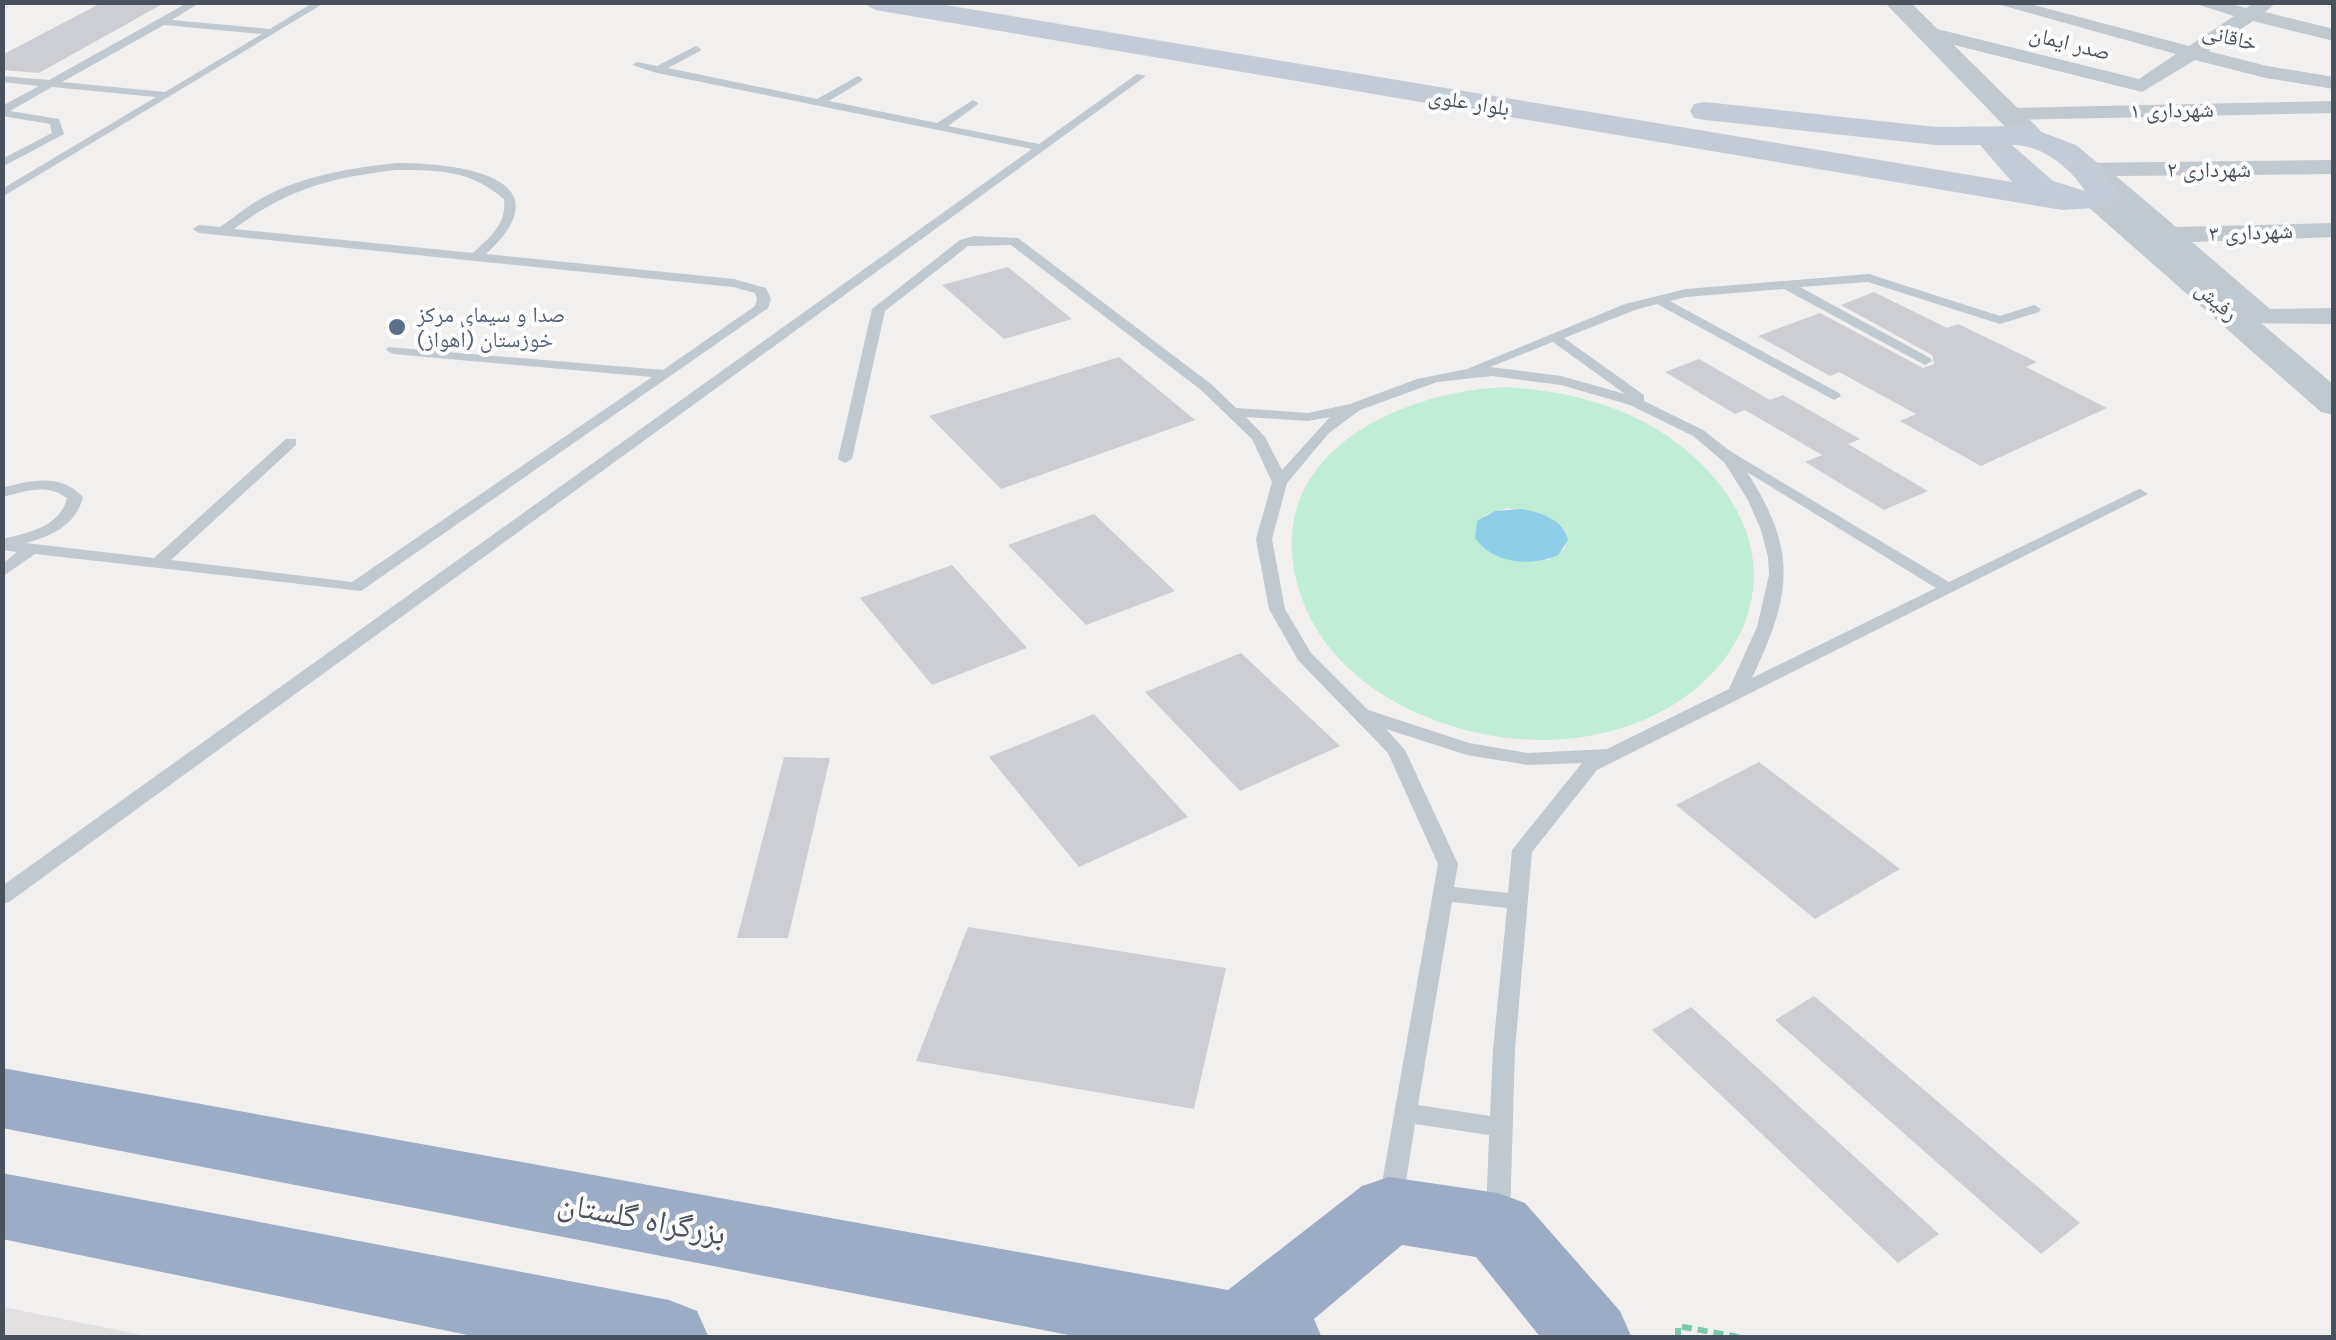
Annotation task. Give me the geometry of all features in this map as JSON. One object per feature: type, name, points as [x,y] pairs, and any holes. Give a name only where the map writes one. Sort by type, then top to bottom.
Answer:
[{"type":"highway","name":"بزرگراه گلستان","points":[[2,1098],[1261,1334]]},
{"type":"highway","points":[[2,1206],[669,1338]]},
{"type":"highway","points":[[1261,1334],[1389,1210],[1498,1227],[1592,1338]]},
{"type":"main road","name":"بلوار علوی","points":[[875,2],[2062,200],[2093,180]]},
{"type":"main road","name":"بلوار علوی","points":[[982,2],[1386,69],[1761,117],[1936,136],[2012,128]]},
{"type":"main road","points":[[1748,150],[1762,147],[1776,136],[1770,122],[1761,117]]},
{"type":"main road","points":[[2062,200],[2042,192],[2020,174],[1994,141],[2012,128],[2044,138],[2093,180]]},
{"type":"street","points":[[1896,2],[1929,33],[2012,128]]},
{"type":"street","name":"خاقانی","points":[[1999,2],[2266,72],[2334,82]]},
{"type":"street","points":[[2199,2],[2334,35]]},
{"type":"street","points":[[2192,53],[2268,2]]},
{"type":"street","name":"صدر ایمان","points":[[1929,33],[2142,86],[2192,53]]},
{"type":"street","name":"شهرداری ۱","points":[[2012,128],[2334,106]]},
{"type":"street","name":"شهرداری ۲","points":[[2093,180],[2334,167]]},
{"type":"street","points":[[2093,180],[2168,235],[2250,317],[2325,319]]},
{"type":"street","name":"رفیش","points":[[2093,180],[2250,317],[2334,404]]},
{"type":"street","name":"شهرداری ۳","points":[[2168,235],[2334,230]]},
{"type":"lane","points":[[2,112],[197,2]]},
{"type":"lane","points":[[2,194],[322,2]]},
{"type":"lane","points":[[164,22],[270,32]]},
{"type":"lane","points":[[657,70],[696,49]]},
{"type":"lane","points":[[637,66],[1041,148]]},
{"type":"lane","points":[[2,897],[1141,76]]},
{"type":"lane","points":[[2,79],[166,95]]},
{"type":"lane","points":[[818,102],[858,79]]},
{"type":"lane","points":[[938,127],[973,103]]},
{"type":"lane","points":[[2,112],[55,121],[58,134],[2,164]]},
{"type":"lane","points":[[222,231],[270,198],[308,183],[372,170],[435,167],[484,177],[510,198],[512,215],[508,224],[476,257]]},
{"type":"lane","points":[[2,544],[355,587],[761,308],[764,299],[761,290],[734,283],[199,229]]},
{"type":"lane","points":[[846,459],[879,309],[964,243],[1014,241],[1206,387],[1258,437],[1280,482]]},
{"type":"lane","points":[[1232,412],[1308,417],[1350,408],[1686,293],[1869,278],[2000,320],[2034,309]]},
{"type":"lane","points":[[1786,285],[1926,360]]},
{"type":"lane","points":[[1659,300],[1834,396]]},
{"type":"lane","points":[[1554,337],[1658,412],[1949,589]]},
{"type":"lane","points":[[393,350],[666,374]]},
{"type":"lane","points":[[1464,372],[1521,373],[1597,390],[1658,412]]},
{"type":"lane","points":[[1350,408],[1314,441],[1280,482],[1264,539],[1277,610],[1304,656],[1396,750],[1448,864],[1389,1210]]},
{"type":"lane","points":[[158,564],[291,442]]},
{"type":"lane","points":[[1720,450],[1750,488],[1776,555],[1772,612],[1736,693]]},
{"type":"lane","points":[[2,492],[46,484],[60,486],[76,497],[75,506],[55,526],[2,544]]},
{"type":"lane","points":[[1498,1227],[1522,850],[1590,765],[2140,494]]},
{"type":"lane","points":[[2,572],[32,548]]},
{"type":"lane","points":[[1361,714],[1482,752],[1528,758],[1612,754]]},
{"type":"lane","points":[[1443,892],[1517,902]]},
{"type":"lane","points":[[1406,1113],[1502,1127]]},
{"type":"path","points":[[1678,1338],[1678,1326],[1744,1338]]},
{"type":"shaded area","points":[[3,1307],[152,1337],[3,1337]]},
{"type":"green space","points":[[1505,387],[1529,389],[1576,397],[1620,411],[1682,447],[1724,491],[1748,536],[1754,582],[1744,625],[1720,665],[1684,698],[1637,723],[1582,737],[1499,737],[1415,712],[1377,691],[1344,664],[1318,631],[1300,593],[1292,546],[1298,505],[1317,470],[1345,441],[1380,419],[1420,402]],"holes":[[[1508,508],[1559,524],[1566,532],[1565,548],[1547,560],[1484,515]]]},
{"type":"water","points":[[1522,509],[1544,515],[1562,527],[1568,540],[1558,555],[1536,561],[1513,561],[1492,553],[1475,538],[1477,521],[1495,511]]},
{"type":"building","points":[[103,2],[166,2],[39,73],[2,70],[2,55]]},
{"type":"building","points":[[1008,267],[1072,319],[1004,339],[942,285]]},
{"type":"building","points":[[1874,292],[1947,328],[1958,324],[2037,362],[2026,367],[2107,408],[1981,466],[1900,421],[1916,414],[1839,372],[1830,376],[1758,336],[1820,313],[1923,368],[1934,364],[1932,355],[1841,305]]},
{"type":"building","points":[[1119,357],[1195,420],[1001,489],[929,416]]},
{"type":"building","points":[[1699,359],[1770,400],[1783,395],[1860,439],[1848,444],[1928,491],[1884,510],[1805,462],[1822,455],[1745,410],[1735,414],[1665,372]]},
{"type":"building","points":[[1094,514],[1175,591],[1086,625],[1008,545]]},
{"type":"building","points":[[952,565],[1027,648],[932,685],[860,598]]},
{"type":"building","points":[[1241,653],[1340,746],[1240,791],[1145,692]]},
{"type":"building","points":[[1094,714],[1188,817],[1079,867],[989,757]]},
{"type":"building","points":[[784,757],[830,758],[788,938],[737,938]]},
{"type":"building","points":[[1759,762],[1900,869],[1815,919],[1676,805]]},
{"type":"building","points":[[968,927],[1226,968],[1194,1109],[916,1061]]},
{"type":"building","points":[[1814,996],[2080,1223],[2041,1254],[1775,1020]]},
{"type":"building","points":[[1691,1007],[1939,1234],[1898,1263],[1652,1030]]},
{"type":"place","name":"صدا و سیمای مرکز خوزستان (اهواز)","points":[[397,327]]}]
